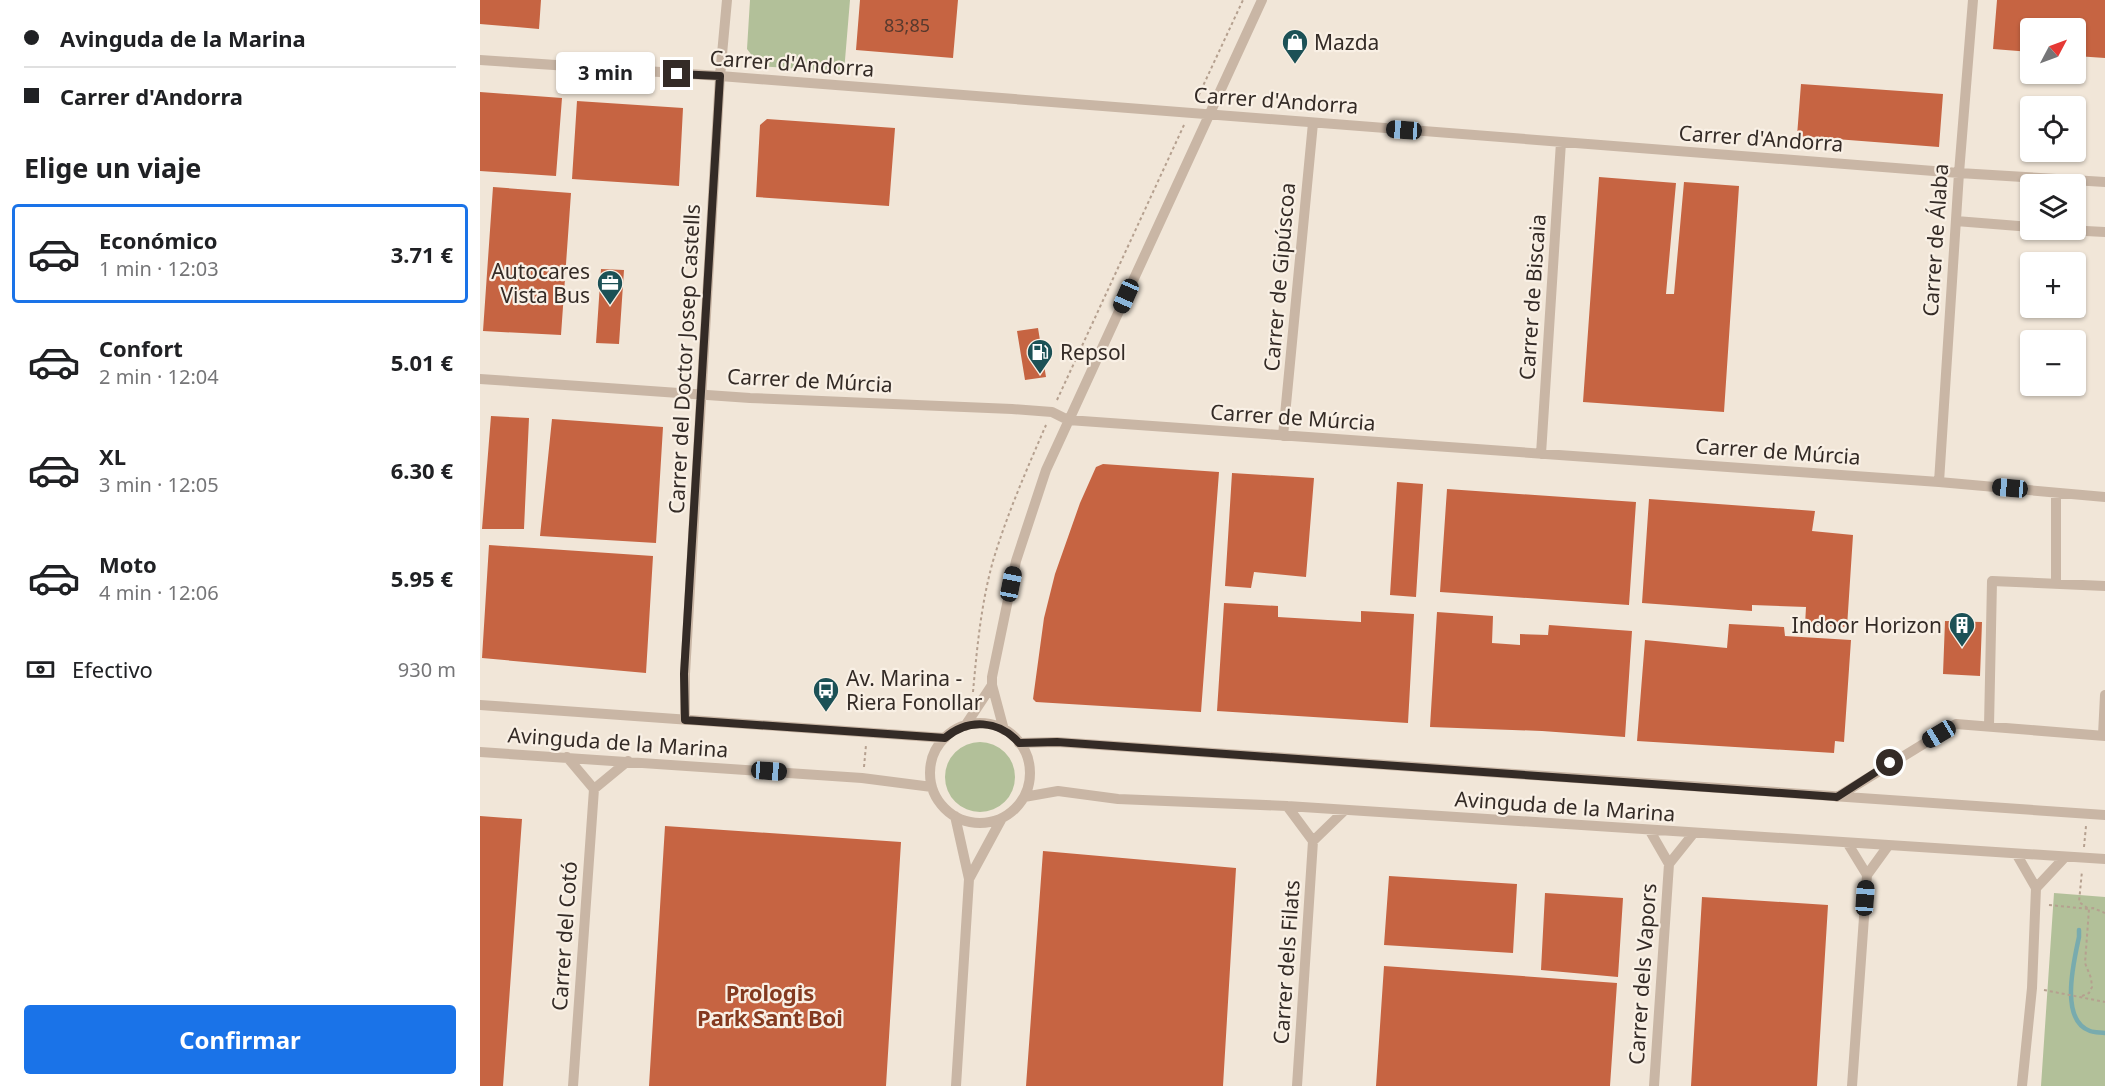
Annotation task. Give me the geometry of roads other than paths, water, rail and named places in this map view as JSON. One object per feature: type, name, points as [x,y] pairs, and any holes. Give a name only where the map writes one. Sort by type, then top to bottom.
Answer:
[{"type":"street","name":"Carrer del Doctor Josep Castells","points":[[685,720],[684,674],[720,76],[727,0]]},
{"type":"street","points":[[1004,730],[992,677],[1016,561],[1046,470],[1262,0]]},
{"type":"street","name":"Carrer de Álaba","points":[[1939,482],[1973,0]]},
{"type":"street","name":"Carrer d'Andorra","points":[[480,60],[720,76],[2105,183]]},
{"type":"street","name":"Carrer de Gipúscoa","points":[[1283,436],[1314,123]]},
{"type":"street","name":"Carrer de Biscaia","points":[[1541,454],[1561,142]]},
{"type":"street","points":[[1956,221],[2020,226]]},
{"type":"street","points":[[2086,231],[2105,232]]},
{"type":"street","name":"Carrer de Múrcia","points":[[480,379],[701,394],[1012,409],[1052,412],[1068,420],[1939,482],[2105,497]]},
{"type":"street","points":[[2056,493],[2056,583]]},
{"type":"street","points":[[1989,726],[1992,581],[2105,586]]},
{"type":"street","points":[[965,726],[992,685]]},
{"type":"street","points":[[1837,797],[1956,724],[2104,736],[2105,695]]},
{"type":"street","name":"Avinguda de la Marina","points":[[480,705],[945,738]]},
{"type":"street","points":[[985,724],[1004,730],[1019,743],[1028,760],[1030,769],[1028,788],[1024,797],[1012,811],[1002,818],[979,823],[955,816],[944,807],[932,787],[932,761],[937,748],[945,738],[965,726],[985,724]]},
{"type":"street","name":"Avinguda de la Marina","points":[[1019,743],[1057,742],[2105,815]]},
{"type":"street","name":"Avinguda de la Marina","points":[[480,752],[862,778],[932,787]]},
{"type":"street","points":[[567,757],[594,789],[628,761]]},
{"type":"street","name":"Carrer del Cotó","points":[[573,1086],[594,789]]},
{"type":"street","name":"Avinguda de la Marina","points":[[1024,797],[1058,791],[1118,799],[1287,806],[2105,859]]},
{"type":"street","points":[[1287,806],[1314,841],[1345,810]]},
{"type":"street","points":[[955,816],[969,879],[956,1086]]},
{"type":"street","points":[[969,879],[1002,818]]},
{"type":"street","name":"Carrer dels Vapors","points":[[1650,831],[1669,864],[1654,1086]]},
{"type":"street","name":"Carrer dels Vapors","points":[[1669,864],[1693,834]]},
{"type":"street","name":"Carrer dels Filats","points":[[1297,1086],[1314,841]]},
{"type":"street","points":[[1848,844],[1867,875]]},
{"type":"street","points":[[1852,1086],[1867,875],[1888,846]]},
{"type":"street","points":[[2017,855],[2036,888],[2032,988],[2022,1086]]},
{"type":"street","points":[[2036,888],[2066,857]]},
{"type":"waterway","points":[[2079,930],[2071,989],[2074,1015],[2080,1025],[2090,1031],[2105,1033]]},
{"type":"place","name":"Mazda","points":[[1295,65]]},
{"type":"place","name":"Autocares Vista Bus","points":[[610,306]]},
{"type":"place","name":"Repsol","points":[[1040,375]]},
{"type":"place","name":"Indoor Horizon","points":[[1962,648]]},
{"type":"place","name":"Av. Marina - Riera Fonollar","points":[[826,713]]},
{"type":"district","name":"Prologis Park Sant Boi","points":[[770,1004]]}]
